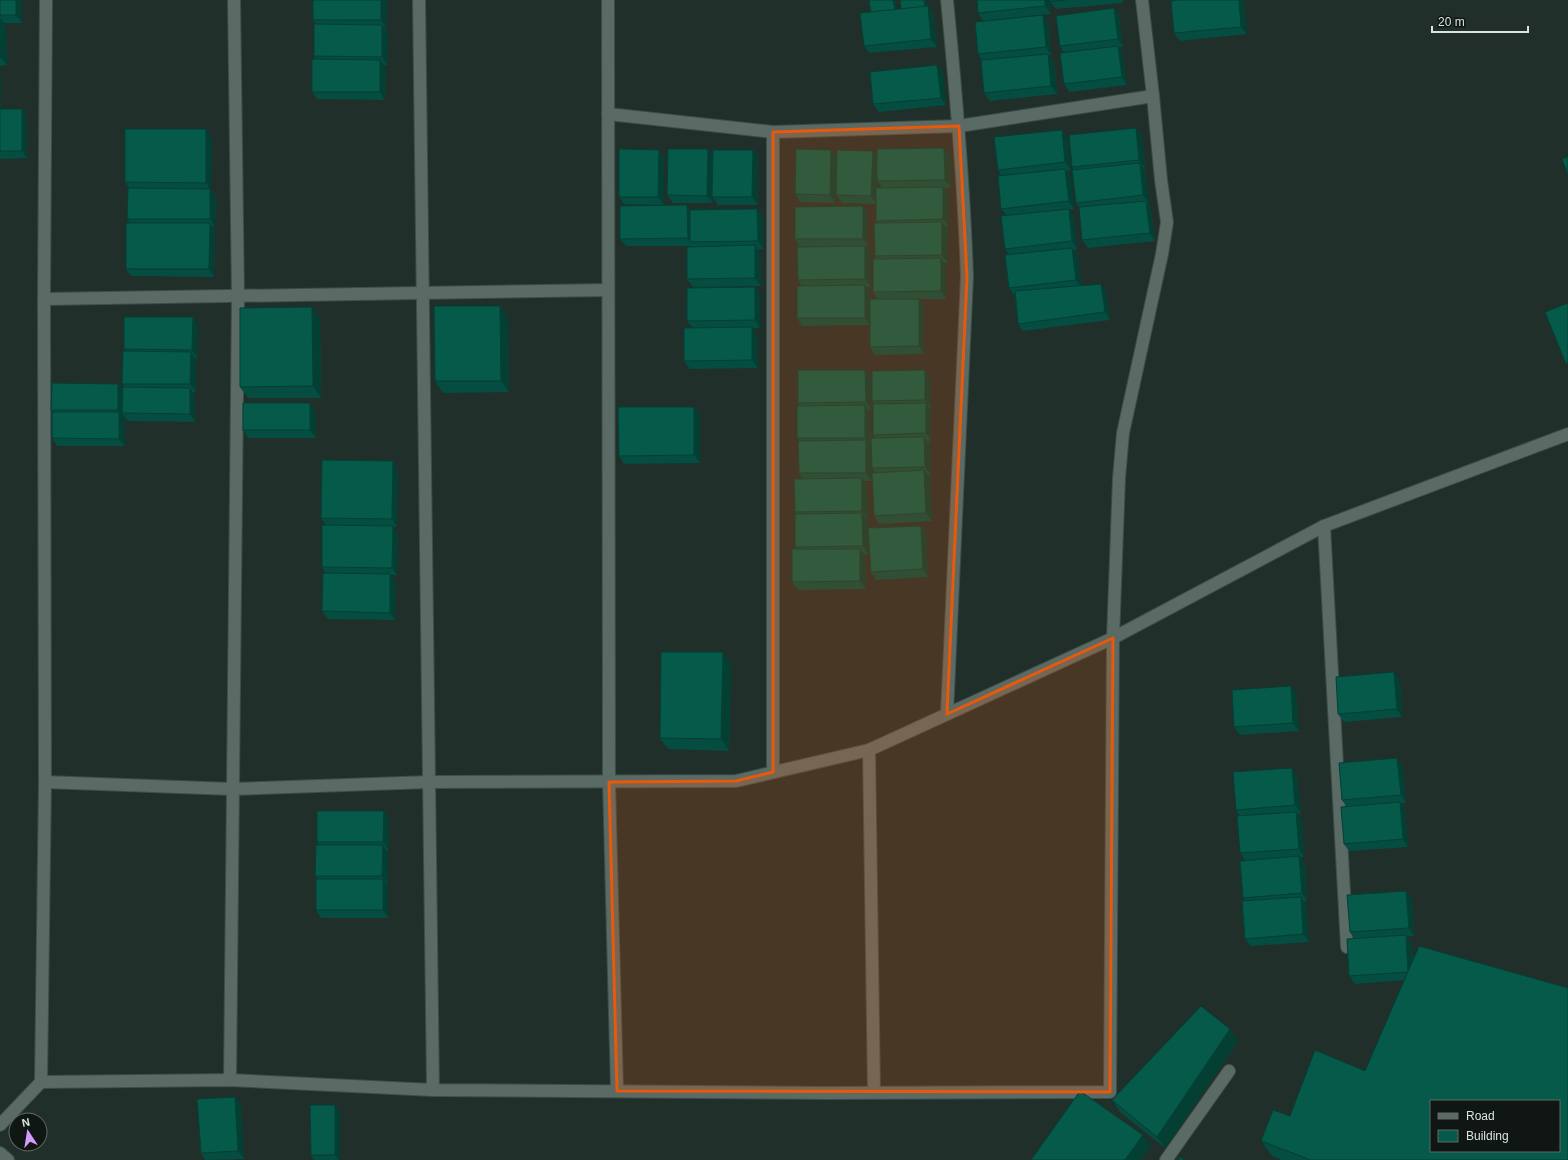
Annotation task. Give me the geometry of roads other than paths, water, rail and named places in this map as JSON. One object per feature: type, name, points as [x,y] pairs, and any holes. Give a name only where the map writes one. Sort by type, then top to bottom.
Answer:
[{"type":"street","points":[[0,1125],[41,1082],[45,782],[44,299],[46,0]]},
{"type":"street","points":[[230,1080],[238,296],[234,0]]},
{"type":"street","points":[[419,0],[433,1090]]},
{"type":"street","points":[[608,0],[608,782],[617,1091]]},
{"type":"street","points":[[946,0],[959,126],[967,277],[948,714]]},
{"type":"street","points":[[41,1082],[230,1080],[433,1090],[827,1093],[1110,1092],[1113,638],[1119,478],[1123,433],[1162,254],[1167,222],[1161,180],[1154,96],[1142,0]]},
{"type":"street","points":[[608,114],[773,132],[959,126],[1154,96]]},
{"type":"street","points":[[773,132],[774,772]]},
{"type":"street","points":[[44,299],[608,290]]},
{"type":"street","points":[[45,782],[232,789],[429,782],[736,781],[869,750],[1113,638],[1324,526],[1568,434]]},
{"type":"street","points":[[1324,526],[1347,947]]},
{"type":"street","points":[[869,750],[874,1092]]},
{"type":"street","points":[[1166,1160],[1229,1071]]},
{"type":"street","points":[[0,1153],[8,1160]]}]
